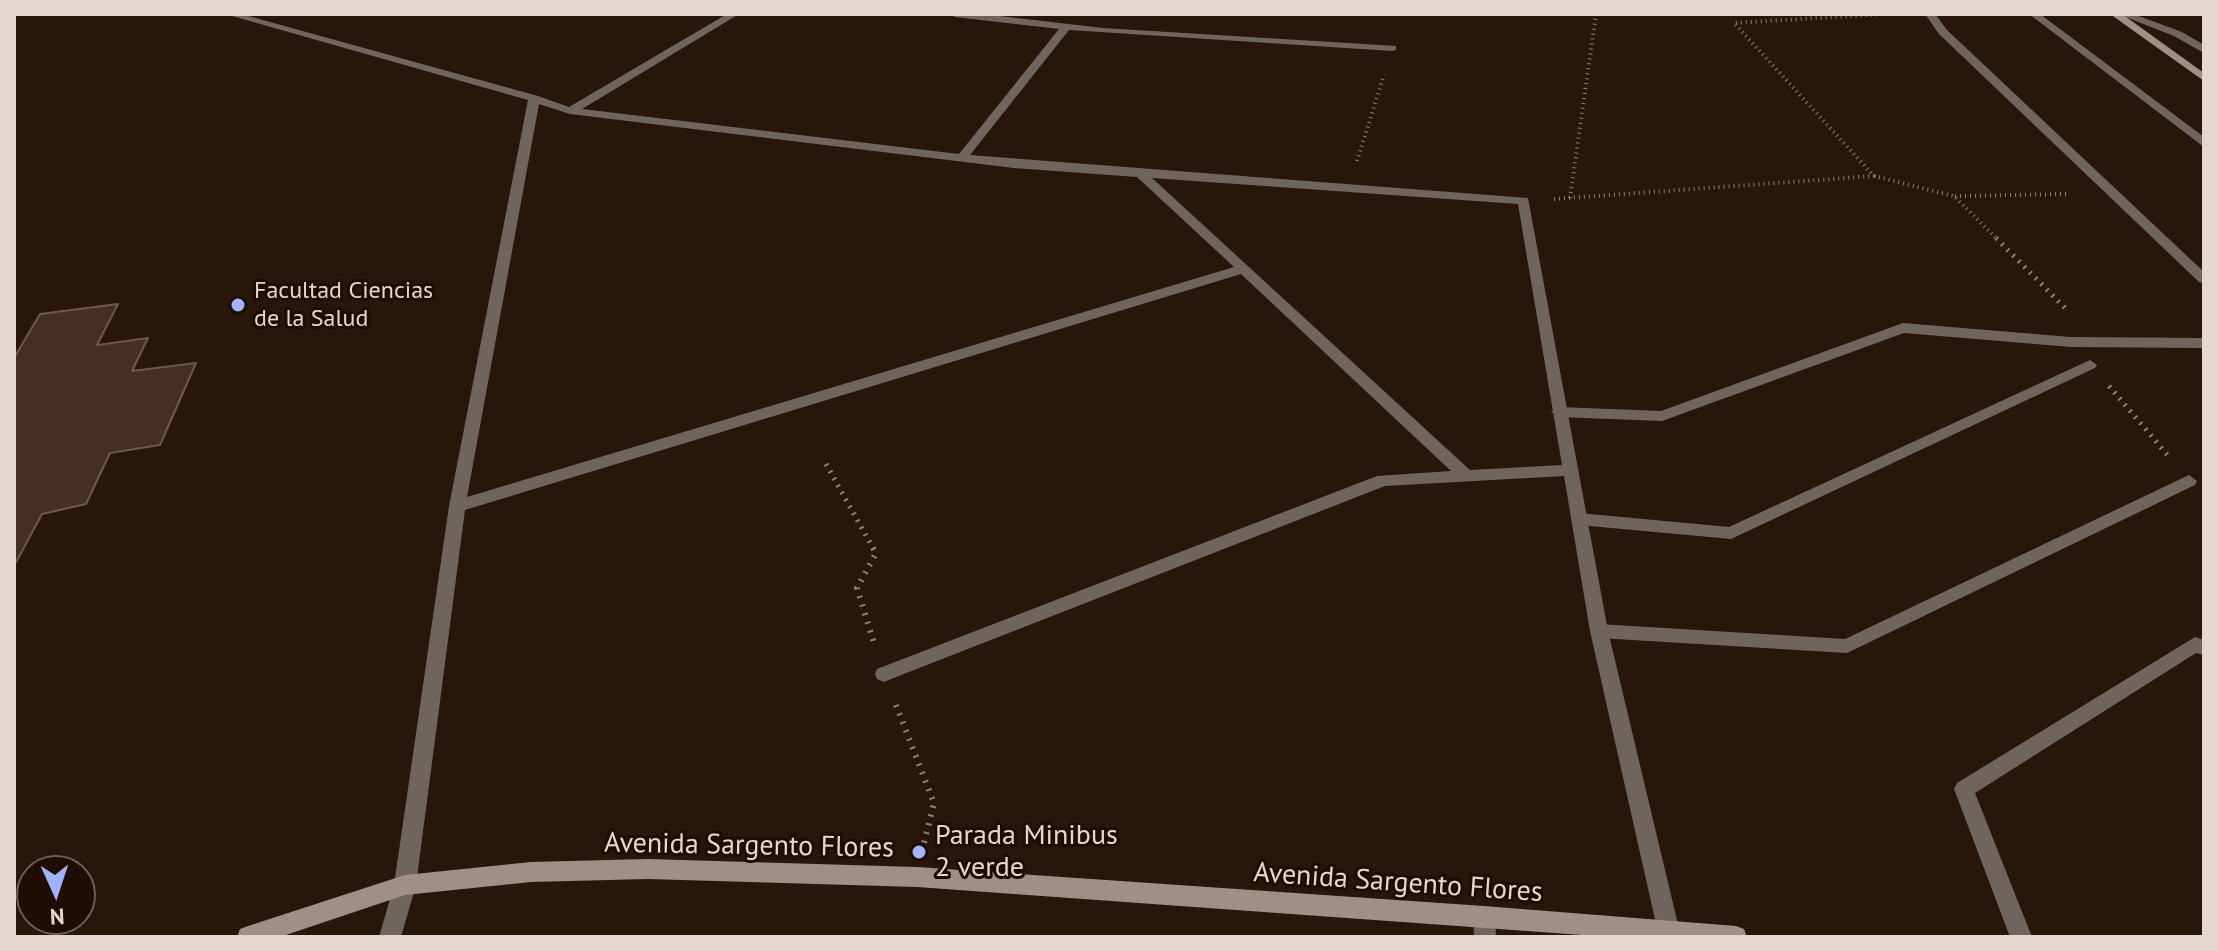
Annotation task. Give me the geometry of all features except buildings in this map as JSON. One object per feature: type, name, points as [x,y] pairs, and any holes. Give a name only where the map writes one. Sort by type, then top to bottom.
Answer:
[{"type":"street","points":[[230,14],[534,98],[570,111],[962,158],[1524,201],[1599,631],[1670,934]]},
{"type":"street","points":[[570,111],[734,14]]},
{"type":"street","points":[[955,14],[1066,27],[1392,48]]},
{"type":"street","points":[[1930,14],[1943,32],[2204,279]]},
{"type":"street","points":[[2034,14],[2204,143]]},
{"type":"street","points":[[2115,14],[2204,78]]},
{"type":"street","points":[[2123,14],[2178,34],[2204,50]]},
{"type":"street","points":[[962,158],[1066,27]]},
{"type":"street","points":[[390,937],[405,885],[457,506],[534,98]]},
{"type":"street","points":[[1140,173],[1467,476]]},
{"type":"street","points":[[457,506],[1243,269]]},
{"type":"street","points":[[1559,412],[1662,416],[1903,328],[2100,343],[2204,343]]},
{"type":"street","points":[[1579,519],[1731,533],[2090,365]]},
{"type":"street","points":[[884,674],[1383,480],[1570,470]]},
{"type":"street","points":[[1599,631],[1847,646],[2189,481]]},
{"type":"street","points":[[2021,937],[1964,789],[2195,644],[2204,648]]},
{"type":"street","name":"Avenida Sargento Flores","points":[[248,937],[405,885],[531,872],[648,869],[917,877],[1484,926],[1736,937]]},
{"type":"path","points":[[1570,198],[1596,14]]},
{"type":"path","points":[[1874,176],[1734,23],[1883,14]]},
{"type":"path","points":[[1348,188],[1392,48]]},
{"type":"path","points":[[1524,201],[1874,176],[1954,196],[2113,193]]},
{"type":"path","points":[[1954,196],[2100,343]]},
{"type":"path","points":[[2090,365],[2189,481]]},
{"type":"place","name":"Facultad Ciencias de la Salud","points":[[238,305]]},
{"type":"place","name":"Parada Minibus 2 verde","points":[[919,852]]}]
